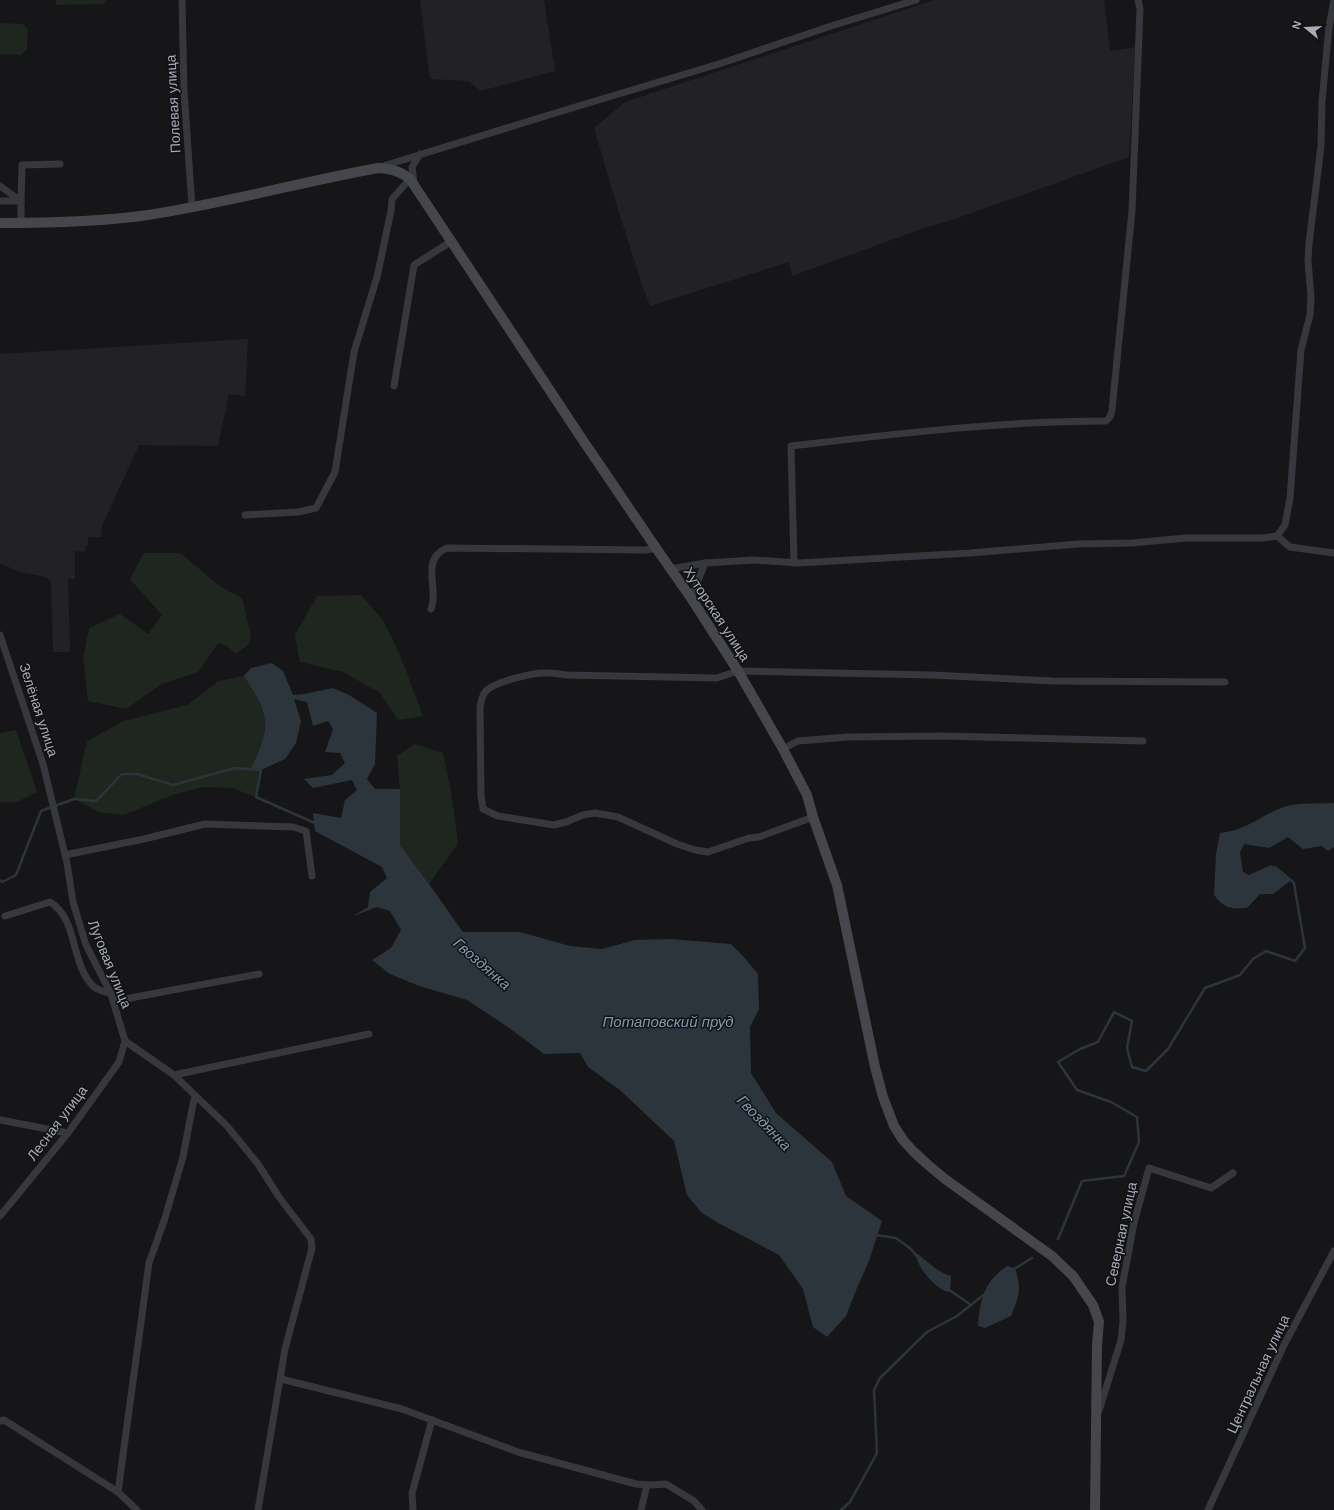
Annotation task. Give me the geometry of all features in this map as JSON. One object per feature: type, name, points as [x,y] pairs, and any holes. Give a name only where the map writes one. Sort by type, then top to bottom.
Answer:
[{"type":"main road","points":[[0,224],[104,220],[148,215],[378,168],[393,169],[403,174],[412,182]]},
{"type":"main road","name":"Хуторская улица","points":[[412,182],[580,436],[691,598],[738,672],[783,749],[807,795],[813,817],[837,885],[875,1067],[883,1097],[894,1126],[903,1140],[927,1164],[1052,1256],[1069,1272],[1084,1290],[1093,1305],[1099,1322],[1097,1345],[1095,1510]]},
{"type":"street","name":"Полевая улица","points":[[182,0],[184,91],[192,207]]},
{"type":"street","points":[[378,168],[722,63],[831,26],[916,0]]},
{"type":"street","points":[[794,563],[790,446],[892,434],[998,425],[1052,421],[1106,421],[1110,416],[1112,410],[1132,210],[1140,9],[1138,0]]},
{"type":"street","points":[[1277,536],[1285,525],[1290,498],[1301,350],[1310,315],[1311,298],[1308,261],[1309,244],[1321,146],[1322,101],[1329,27],[1334,0]]},
{"type":"street","points":[[245,515],[298,512],[316,508],[335,472],[354,352],[377,276],[391,211],[392,199],[412,182],[412,167],[420,154]]},
{"type":"street","points":[[21,223],[22,165],[60,164]]},
{"type":"street","points":[[0,186],[21,201]]},
{"type":"street","points":[[0,201],[21,201]]},
{"type":"street","points":[[394,386],[414,265],[452,241]]},
{"type":"street","points":[[670,569],[705,563],[754,560],[794,563],[970,553],[1078,544],[1132,543],[1186,538],[1262,538],[1277,536],[1290,546],[1334,553]]},
{"type":"street","points":[[431,609],[433,599],[431,570],[440,551],[447,548],[646,550],[656,548]]},
{"type":"street","points":[[691,598],[705,563]]},
{"type":"street","name":"Зелёная улица","points":[[0,635],[39,749],[57,821]]},
{"type":"street","points":[[813,817],[759,837],[749,838],[708,852],[695,850],[677,844],[618,817],[595,813],[583,815],[554,825],[498,816],[483,809],[481,789],[480,707],[486,692],[492,687],[509,680],[528,675],[546,673],[566,675],[717,678],[738,672],[932,675],[1052,682],[1154,680],[1225,682]]},
{"type":"street","points":[[783,749],[798,741],[848,737],[943,736],[1143,741]]},
{"type":"street","name":"Луговая улица","points":[[57,821],[65,855],[73,902],[86,945],[112,998],[125,1041]]},
{"type":"street","points":[[65,855],[144,839],[205,824],[293,827],[306,831],[312,876]]},
{"type":"street","points":[[4,916],[50,902],[57,906],[65,917],[78,962],[92,986],[112,998],[259,974]]},
{"type":"street","points":[[174,1075],[369,1034]]},
{"type":"street","points":[[125,1041],[174,1075],[195,1097],[227,1126],[258,1164],[279,1197],[311,1239],[312,1248],[285,1349],[258,1510]]},
{"type":"street","name":"Лесная улица","points":[[0,1216],[68,1133],[119,1062],[125,1041]]},
{"type":"street","points":[[118,1492],[149,1263],[164,1221],[182,1157],[195,1097]]},
{"type":"street","points":[[0,1120],[68,1133]]},
{"type":"street","name":"Северная улица","points":[[1097,1417],[1121,1340],[1123,1321],[1122,1287],[1134,1223],[1149,1168],[1211,1188],[1233,1173]]},
{"type":"street","name":"Центральная улица","points":[[1208,1510],[1284,1345],[1334,1251]]},
{"type":"street","points":[[281,1379],[402,1409],[518,1452],[636,1484],[666,1484],[694,1501],[702,1510]]},
{"type":"street","points":[[0,1421],[4,1420],[118,1492],[136,1510]]},
{"type":"street","points":[[413,1510],[412,1493],[432,1420]]},
{"type":"street","points":[[641,1510],[647,1485]]},
{"type":"shaded area","points":[[56,0],[106,0],[103,4],[56,5]]},
{"type":"shaded area","points":[[420,0],[544,0],[555,71],[481,91],[468,81],[430,79]]},
{"type":"shaded area","points":[[934,0],[1104,0],[1110,51],[1135,47],[1129,157],[952,220],[927,227],[792,276],[789,262],[650,306],[616,203],[594,128],[625,102]]},
{"type":"shaded area","points":[[0,23],[22,24],[28,29],[27,49],[21,55],[0,54]]},
{"type":"shaded area","points":[[248,339],[245,396],[229,394],[218,446],[139,445],[102,526],[101,537],[88,537],[88,545],[85,546],[85,552],[75,551],[75,579],[68,579],[70,652],[53,652],[51,583],[46,577],[19,572],[0,563],[0,354]]},
{"type":"shaded area","points":[[144,553],[180,553],[221,587],[242,598],[251,636],[248,645],[236,654],[227,646],[218,643],[198,672],[162,684],[126,709],[88,701],[83,658],[89,628],[120,614],[148,634],[162,615],[130,579]]},
{"type":"shaded area","points":[[361,595],[383,620],[400,655],[423,716],[398,720],[380,693],[343,672],[300,662],[295,635],[317,596]]},
{"type":"shaded area","points":[[244,676],[259,700],[265,720],[265,727],[260,748],[251,769],[261,770],[256,797],[232,788],[203,787],[172,795],[124,815],[99,812],[74,799],[87,741],[124,721],[187,705],[219,681]]},
{"type":"shaded area","points":[[16,730],[37,792],[17,802],[0,802],[0,733]]},
{"type":"shaded area","points":[[415,744],[443,753],[451,791],[458,843],[429,884],[400,845],[400,789],[397,756]]},
{"type":"water","name":"Потаповский пруд","points":[[272,663],[283,671],[293,695],[333,688],[349,695],[377,713],[375,764],[367,779],[375,789],[400,789],[400,845],[463,932],[520,932],[570,946],[602,949],[635,940],[670,939],[731,944],[758,974],[759,1009],[750,1027],[751,1073],[776,1113],[832,1162],[846,1196],[882,1221],[869,1261],[846,1316],[827,1337],[813,1327],[803,1289],[779,1255],[702,1213],[687,1195],[674,1141],[621,1091],[588,1067],[580,1053],[544,1054],[508,1027],[467,1000],[419,986],[390,974],[372,960],[391,948],[401,930],[390,911],[377,907],[353,916],[368,907],[370,892],[387,878],[382,867],[315,831],[313,813],[341,818],[345,800],[357,790],[352,780],[313,788],[304,779],[332,775],[345,763],[340,753],[325,752],[333,729],[328,721],[313,726],[307,702],[294,699],[301,721],[296,743],[285,759],[261,770],[251,769],[260,749],[265,728],[265,721],[259,700],[244,676],[251,668]]},
{"type":"water","points":[[1334,803],[1334,847],[1328,851],[1322,846],[1303,849],[1288,837],[1269,848],[1244,844],[1240,853],[1243,872],[1249,875],[1271,865],[1290,881],[1273,894],[1260,894],[1247,908],[1232,908],[1225,906],[1214,895],[1216,854],[1220,833],[1237,830],[1287,806]]},
{"type":"water","points":[[916,1253],[937,1269],[951,1276],[950,1292],[941,1289],[927,1276],[918,1262]]},
{"type":"water","points":[[1007,1266],[1015,1268],[1019,1288],[1018,1298],[1011,1316],[985,1328],[978,1326],[980,1307],[988,1285],[999,1272]]},
{"type":"waterway","name":"Гвоздянка","points":[[0,880],[2,882],[16,875],[41,811],[74,799],[96,801],[122,774],[137,774],[173,785],[235,768],[261,770],[256,797],[317,824]]},
{"type":"waterway","name":"Гвоздянка","points":[[1058,1239],[1082,1181],[1124,1176],[1139,1142],[1137,1117],[1111,1102],[1077,1090],[1058,1062],[1080,1049],[1098,1042],[1114,1012],[1132,1021],[1127,1048],[1132,1067],[1146,1071],[1168,1049],[1205,988],[1240,975],[1253,959],[1266,951],[1295,961],[1305,948],[1294,883],[1275,867],[1273,868]]},
{"type":"waterway","name":"Гвоздянка","points":[[876,1235],[896,1238],[911,1249],[918,1258]]},
{"type":"waterway","name":"Гвоздянка","points":[[1014,1269],[1032,1258]]},
{"type":"waterway","name":"Гвоздянка","points":[[948,1289],[971,1305]]},
{"type":"waterway","points":[[841,1510],[850,1502],[877,1453],[874,1390],[880,1378],[927,1332],[957,1316],[986,1293]]}]
